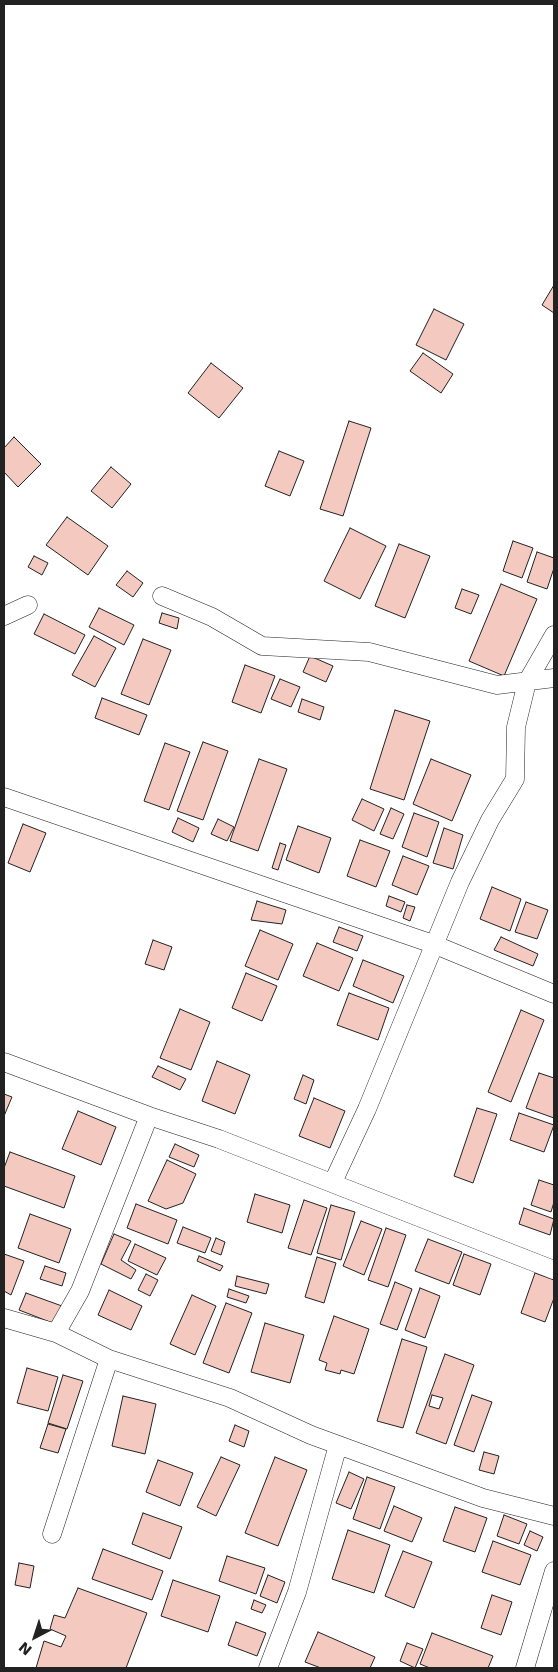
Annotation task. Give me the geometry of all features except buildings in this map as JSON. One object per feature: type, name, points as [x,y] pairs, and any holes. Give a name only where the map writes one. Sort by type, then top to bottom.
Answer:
[{"type":"street","points":[[162,596],[212,617],[262,646],[370,652],[496,685],[554,678]]},
{"type":"street","points":[[4,616],[28,605]]},
{"type":"street","points":[[333,1182],[367,1109],[433,944],[490,820],[515,779],[516,727],[527,682],[554,635]]},
{"type":"street","points":[[4,797],[433,944],[554,994]]},
{"type":"street","points":[[4,1062],[148,1116],[220,1139],[554,1270]]},
{"type":"street","points":[[56,1333],[80,1291],[148,1116]]},
{"type":"street","points":[[4,1318],[56,1333],[110,1359],[230,1398],[294,1428],[483,1498],[554,1516]]},
{"type":"street","points":[[52,1534],[110,1359]]},
{"type":"street","points":[[268,1668],[297,1592],[338,1445]]},
{"type":"street","points":[[525,1668],[554,1571]]}]
